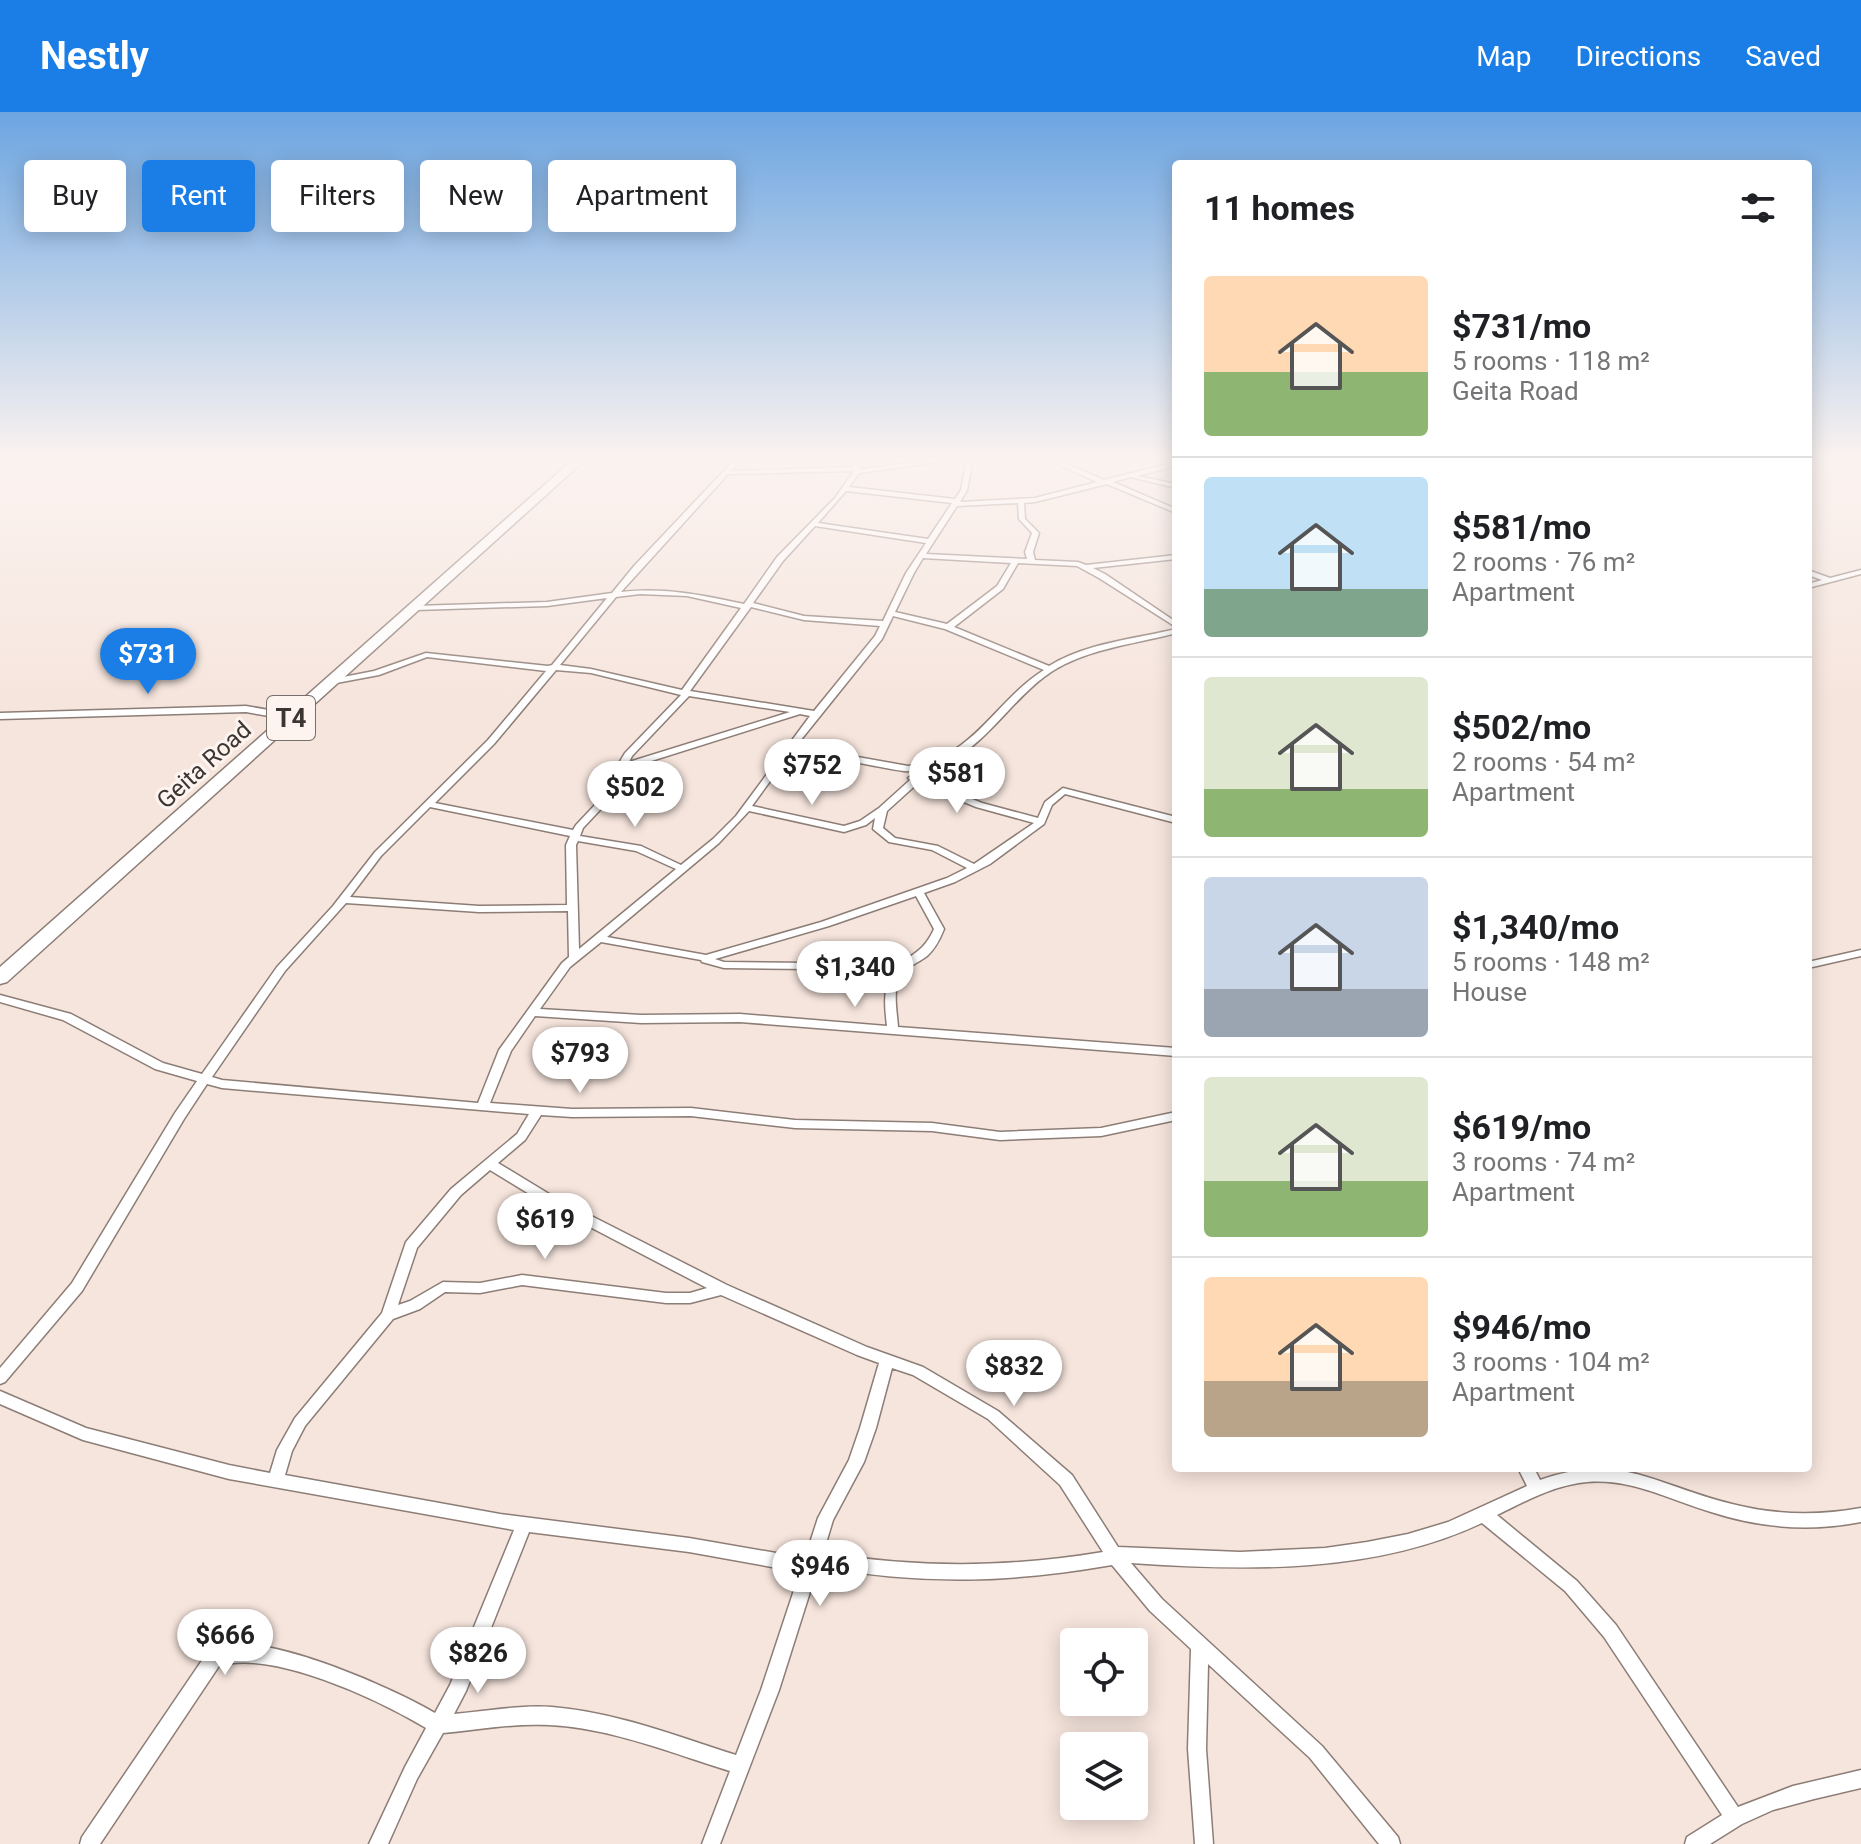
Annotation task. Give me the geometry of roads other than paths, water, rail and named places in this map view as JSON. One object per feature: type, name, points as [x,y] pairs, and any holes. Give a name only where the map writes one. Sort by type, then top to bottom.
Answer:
[{"type":"highway","name":"Geita Road","points":[[0,978],[492,539]]},
{"type":"street","points":[[0,1378],[77,1287],[155,1153],[281,969],[343,900],[378,854],[491,742],[616,593],[667,539]]},
{"type":"street","points":[[574,957],[571,865],[575,836],[589,813],[612,792],[621,768],[643,738],[686,693],[780,559],[798,539]]},
{"type":"street","points":[[910,539],[931,542]]},
{"type":"street","points":[[482,1107],[505,1050],[574,957],[716,841],[746,808],[879,637],[933,539]]},
{"type":"street","points":[[1032,563],[1029,552],[1034,539]]},
{"type":"street","points":[[921,556],[1070,563],[1086,567],[1172,622]]},
{"type":"street","points":[[1086,567],[1172,557]]},
{"type":"street","points":[[948,627],[1000,587],[1016,561]]},
{"type":"street","points":[[1812,585],[1861,572]]},
{"type":"street","points":[[1812,574],[1831,581]]},
{"type":"street","points":[[1851,576],[1861,580]]},
{"type":"street","points":[[415,608],[547,604],[616,593],[687,594],[804,618],[885,624]]},
{"type":"street","points":[[891,613],[948,627],[1051,670]]},
{"type":"street","points":[[790,748],[916,769],[939,761],[979,735],[1051,670],[1099,646],[1172,632]]},
{"type":"street","points":[[331,682],[376,673],[426,655],[446,655],[591,671],[686,693],[817,714]]},
{"type":"street","points":[[0,716],[246,709],[292,717]]},
{"type":"street","points":[[621,768],[800,712]]},
{"type":"street","points":[[891,765],[916,780],[979,805],[1041,822]]},
{"type":"street","points":[[746,808],[844,829],[863,823],[916,780]]},
{"type":"street","points":[[692,957],[722,955],[918,891],[974,868],[1041,822],[1048,804],[1063,791],[1172,819]]},
{"type":"street","points":[[428,804],[638,848],[683,869]]},
{"type":"street","points":[[882,810],[877,822],[883,836],[935,848],[974,868]]},
{"type":"street","points":[[893,1029],[888,997],[896,973],[935,942],[939,929],[918,891]]},
{"type":"street","points":[[343,900],[479,909],[574,908]]},
{"type":"street","points":[[597,938],[724,965],[811,966],[896,973]]},
{"type":"street","points":[[1812,964],[1861,953]]},
{"type":"street","points":[[0,998],[67,1017],[159,1066],[204,1080],[537,1111],[691,1112],[795,1124],[932,1127],[1000,1136],[1101,1132],[1172,1117]]},
{"type":"street","points":[[531,1012],[641,1019],[730,1017],[1172,1052]]},
{"type":"street","points":[[275,1481],[285,1450],[300,1422],[388,1315],[411,1246],[456,1192],[521,1137],[537,1111]]},
{"type":"street","points":[[491,1165],[549,1200],[722,1289],[918,1371],[972,1401],[1024,1440],[1066,1480],[1115,1556],[1156,1605],[1316,1752],[1391,1844]]},
{"type":"street","points":[[388,1315],[415,1305],[443,1287],[480,1288],[522,1280],[555,1281],[666,1298],[690,1298],[722,1289]]},
{"type":"street","points":[[711,1844],[742,1766],[826,1518],[856,1462],[887,1360]]},
{"type":"street","points":[[0,1397],[83,1434],[162,1457],[275,1481],[524,1525],[886,1571],[1012,1574],[1115,1556],[1270,1561],[1369,1549],[1449,1528],[1566,1480],[1606,1474],[1645,1481],[1714,1507],[1769,1520],[1841,1520],[1861,1515]]},
{"type":"street","points":[[1528,1472],[1537,1490]]},
{"type":"street","points":[[1482,1513],[1561,1577],[1610,1631],[1734,1817]]},
{"type":"street","points":[[378,1844],[457,1691],[524,1525]]},
{"type":"street","points":[[1200,1645],[1197,1749],[1204,1844]]},
{"type":"street","points":[[89,1844],[213,1659],[222,1652],[244,1653],[324,1672],[403,1704],[437,1725],[517,1715],[554,1716],[630,1732],[742,1766]]},
{"type":"street","points":[[1694,1844],[1734,1817],[1769,1800],[1861,1779]]}]
